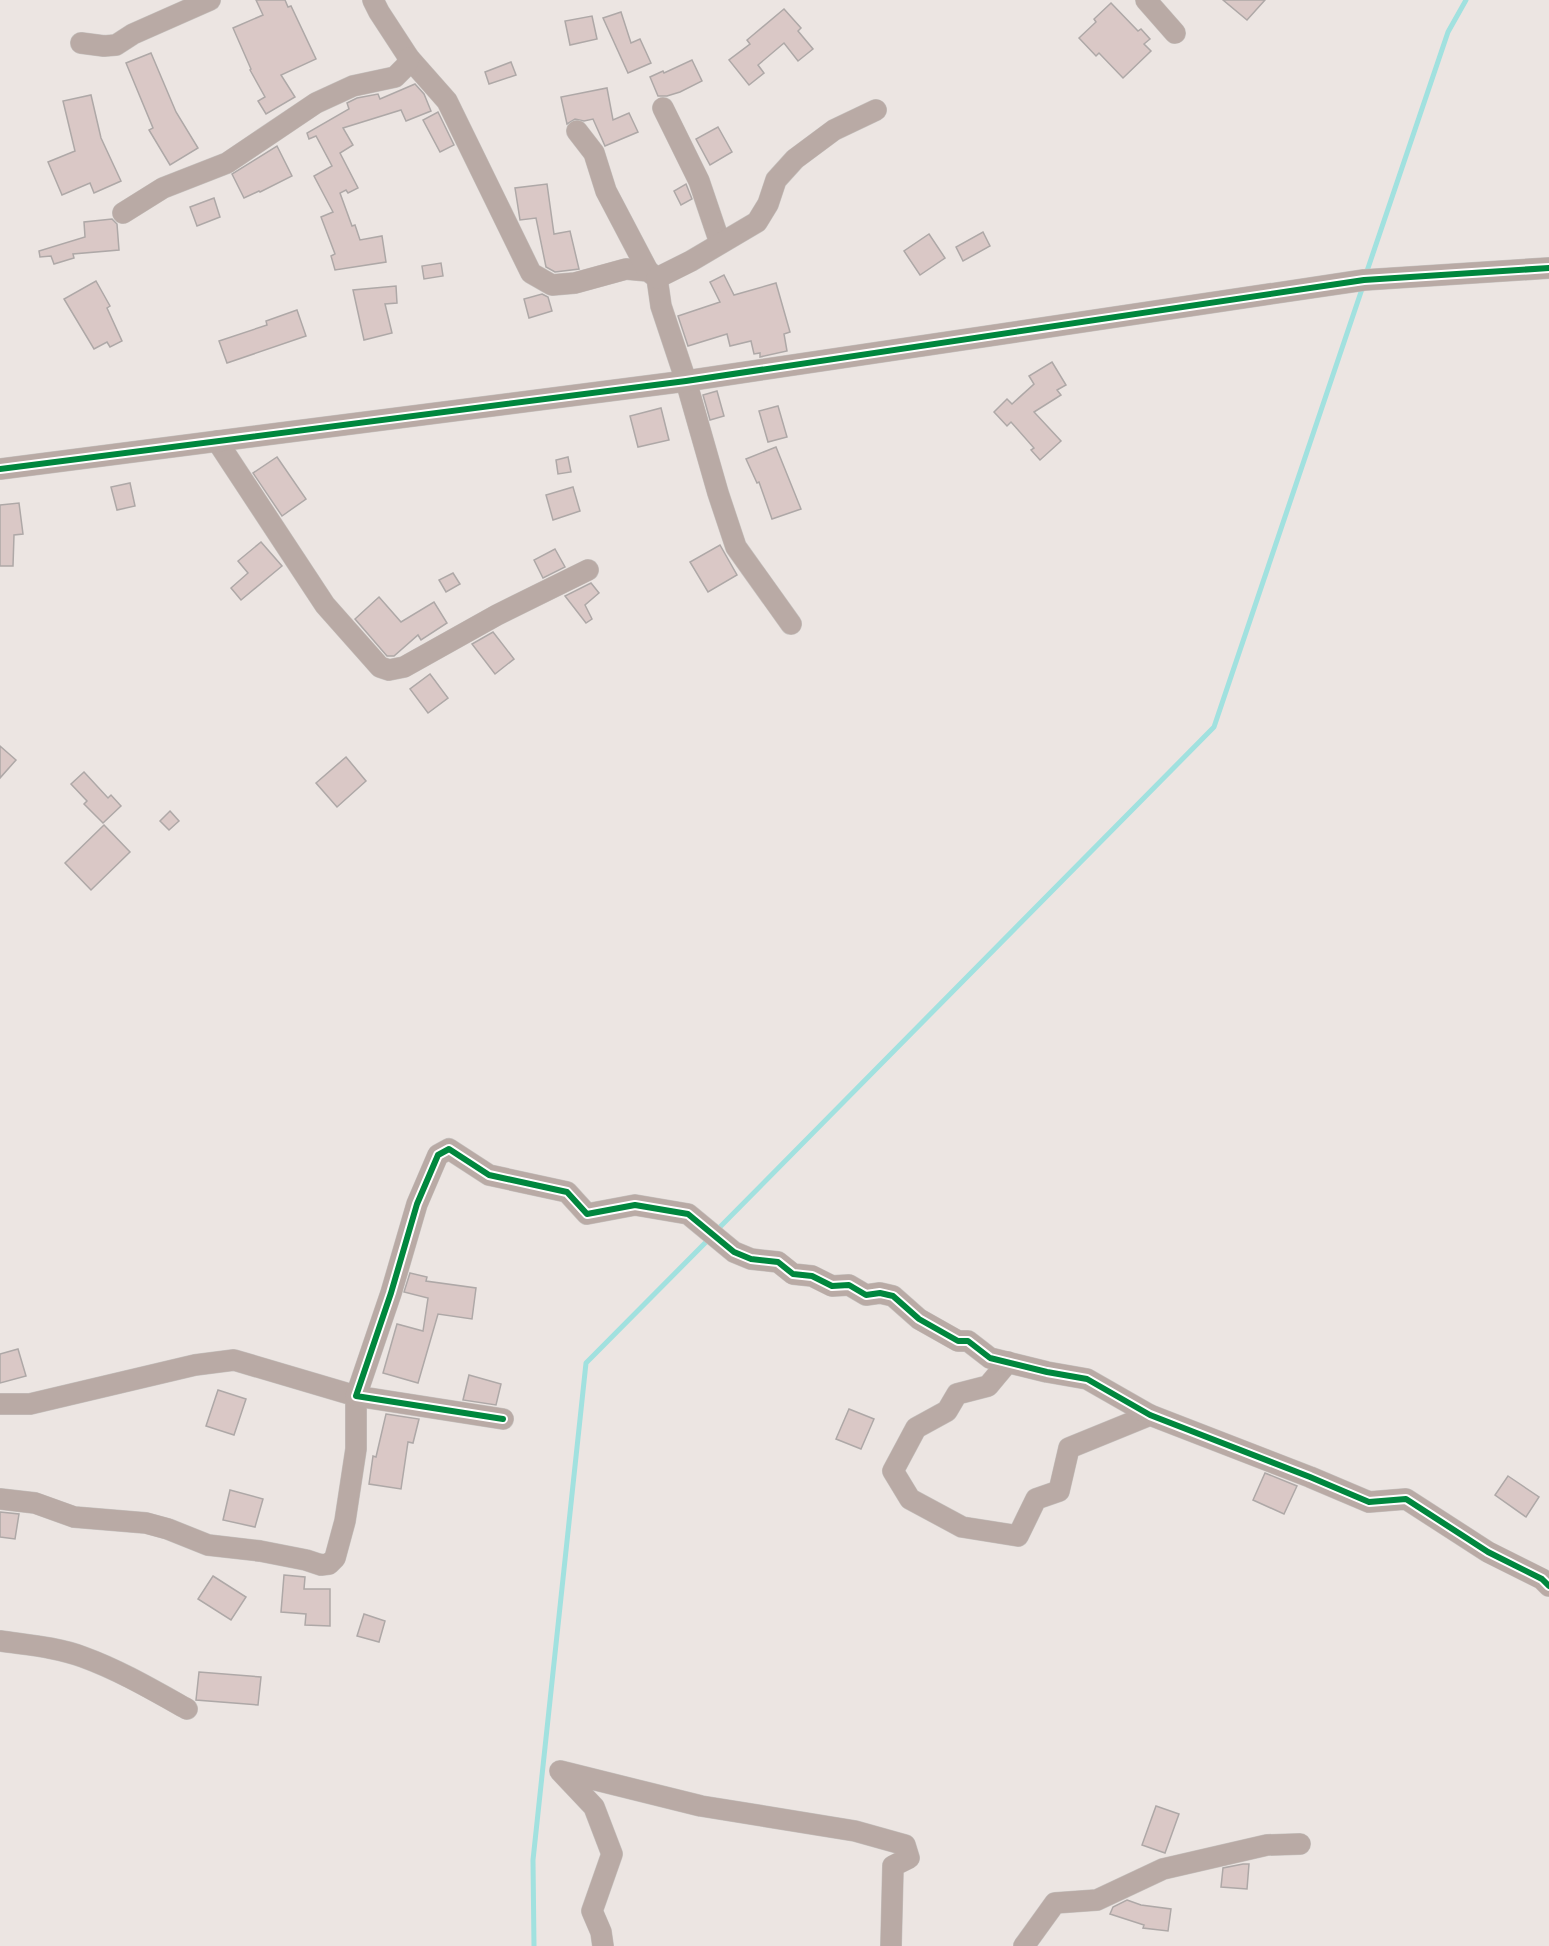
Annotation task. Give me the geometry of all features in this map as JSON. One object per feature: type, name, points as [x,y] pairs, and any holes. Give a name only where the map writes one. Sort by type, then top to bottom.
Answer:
[{"type":"street","points":[[81,43],[116,45],[133,34],[210,0]]},
{"type":"street","points":[[373,0],[409,58],[447,101],[531,273],[552,285],[575,284],[626,269],[653,275],[720,243],[757,222],[768,204],[776,180],[795,159],[834,130],[876,110]]},
{"type":"street","points":[[1146,0],[1175,33]]},
{"type":"street","points":[[123,213],[163,188],[227,163],[316,103],[353,86],[395,77],[406,66],[409,58]]},
{"type":"street","points":[[663,108],[699,181],[720,243]]},
{"type":"street","points":[[577,131],[594,153],[606,191],[653,275],[736,547],[792,624]]},
{"type":"street","points":[[0,469],[686,381],[1364,280],[1549,268]]},
{"type":"street","points":[[217,441],[325,605],[380,667],[389,670],[404,667],[497,615],[588,570]]},
{"type":"street","points":[[0,1498],[35,1503],[74,1517],[146,1523],[208,1545],[260,1551],[321,1565],[330,1564],[335,1558],[356,1449],[356,1396],[391,1293],[417,1204],[438,1155],[449,1149],[489,1175],[567,1192],[587,1214],[636,1205],[688,1214],[734,1252],[751,1259],[778,1262],[793,1274],[812,1276],[832,1286],[849,1285],[866,1295],[880,1293],[893,1296],[919,1319],[958,1341],[969,1341],[990,1358],[1087,1379],[1150,1415],[1368,1502],[1406,1499],[1488,1552],[1542,1579],[1549,1586]]},
{"type":"street","points":[[0,1404],[30,1404],[195,1365],[234,1360],[356,1396],[503,1419]]},
{"type":"street","points":[[1008,1362],[988,1386],[957,1394],[947,1411],[916,1428],[893,1471],[910,1499],[962,1527],[1018,1536],[1036,1499],[1059,1491],[1069,1448],[1150,1415]]},
{"type":"street","points":[[0,1641],[81,1656],[136,1680],[187,1709]]},
{"type":"street","points":[[603,1946],[601,1932],[592,1911],[612,1854],[594,1807],[560,1771],[701,1806],[855,1831],[905,1845],[909,1858],[893,1866],[891,1946]]},
{"type":"street","points":[[1024,1946],[1055,1903],[1097,1899],[1162,1869],[1267,1845],[1300,1844]]},
{"type":"building","points":[[256,0],[285,0],[288,7],[291,6],[316,59],[281,75],[295,97],[266,114],[258,101],[265,97],[250,70],[233,28],[263,15]]},
{"type":"building","points":[[1223,0],[1265,0],[1247,20]]},
{"type":"building","points":[[1111,3],[1138,31],[1141,29],[1150,39],[1144,44],[1151,51],[1123,78],[1099,53],[1096,56],[1079,38]]},
{"type":"building","points":[[784,9],[801,28],[798,31],[813,49],[798,61],[784,43],[758,65],[764,73],[749,85],[729,60],[750,44],[747,40]]},
{"type":"building","points":[[621,12],[631,43],[640,39],[651,63],[628,73],[603,18]]},
{"type":"building","points":[[592,16],[597,39],[570,45],[565,21]]},
{"type":"building","points":[[151,53],[176,112],[198,148],[170,165],[149,130],[153,128],[126,63]]},
{"type":"building","points":[[692,60],[702,81],[680,92],[658,96],[650,77]]},
{"type":"building","points":[[511,62],[516,75],[489,84],[485,72]]},
{"type":"building","points":[[415,84],[424,94],[431,111],[406,121],[401,110],[343,128],[353,145],[340,153],[358,188],[348,193],[346,190],[340,193],[352,226],[355,225],[360,240],[382,236],[386,262],[335,270],[331,256],[335,254],[321,217],[333,212],[314,176],[332,166],[316,136],[309,139],[307,133],[349,109],[347,103],[357,98],[378,94],[380,99]]},
{"type":"building","points":[[607,88],[613,120],[629,113],[638,132],[605,146],[593,119],[584,121],[575,119],[567,124],[561,97]]},
{"type":"building","points":[[91,95],[101,138],[121,181],[94,193],[90,183],[62,195],[48,162],[75,151],[63,101]]},
{"type":"building","points":[[438,112],[454,145],[440,152],[423,120]]},
{"type":"building","points":[[718,127],[732,152],[710,165],[696,139]]},
{"type":"building","points":[[277,146],[292,176],[244,198],[232,174]]},
{"type":"building","points":[[547,184],[554,234],[570,231],[579,269],[555,272],[546,267],[536,218],[520,220],[515,188]]},
{"type":"building","points":[[686,184],[692,199],[681,205],[674,191]]},
{"type":"building","points":[[214,198],[220,217],[197,226],[190,207]]},
{"type":"building","points":[[112,219],[117,224],[119,250],[73,254],[74,258],[54,264],[51,256],[40,257],[39,251],[85,237],[84,222]]},
{"type":"building","points":[[983,232],[990,246],[963,261],[956,247]]},
{"type":"building","points":[[929,234],[945,258],[920,275],[904,251]]},
{"type":"building","points":[[441,263],[443,276],[424,279],[422,266]]},
{"type":"building","points":[[724,275],[734,295],[776,283],[790,332],[784,334],[787,351],[760,357],[760,353],[754,354],[751,341],[730,346],[727,334],[688,346],[678,316],[720,302],[710,282]]},
{"type":"building","points":[[96,281],[110,306],[107,308],[122,341],[110,347],[107,342],[94,349],[64,299]]},
{"type":"building","points":[[396,286],[397,303],[385,304],[392,333],[364,340],[353,290]]},
{"type":"building","points":[[542,294],[548,297],[552,311],[529,318],[524,299]]},
{"type":"building","points":[[297,310],[306,336],[227,363],[219,341],[267,325],[266,321]]},
{"type":"building","points":[[1052,362],[1066,385],[1057,390],[1061,395],[1034,412],[1061,441],[1040,460],[1031,450],[1034,448],[1011,422],[1007,426],[994,412],[1007,399],[1012,404],[1034,384],[1029,376]]},
{"type":"building","points":[[717,391],[724,416],[710,420],[703,395]]},
{"type":"building","points":[[778,406],[787,437],[768,442],[759,411]]},
{"type":"building","points":[[661,408],[669,440],[638,447],[630,416]]},
{"type":"building","points":[[776,447],[801,509],[772,519],[759,482],[757,483],[746,459]]},
{"type":"building","points":[[277,457],[306,499],[282,516],[253,473]]},
{"type":"building","points":[[568,457],[571,472],[558,474],[556,460]]},
{"type":"building","points":[[130,483],[135,506],[117,510],[111,487]]},
{"type":"building","points":[[573,487],[580,511],[553,520],[546,495]]},
{"type":"building","points":[[19,503],[23,534],[14,535],[13,566],[0,566],[0,505]]},
{"type":"building","points":[[261,542],[282,566],[241,600],[231,588],[248,573],[238,561]]},
{"type":"building","points":[[720,545],[737,575],[708,592],[690,562]]},
{"type":"building","points":[[555,549],[565,567],[543,578],[534,560]]},
{"type":"building","points":[[453,573],[460,584],[446,592],[439,580]]},
{"type":"building","points":[[591,583],[599,593],[585,605],[592,619],[586,623],[565,596]]},
{"type":"building","points":[[379,597],[401,622],[434,602],[447,623],[421,640],[418,635],[394,656],[387,656],[355,619]]},
{"type":"building","points":[[493,632],[514,659],[495,674],[472,644]]},
{"type":"building","points":[[430,674],[448,698],[428,713],[410,689]]},
{"type":"building","points":[[0,746],[16,760],[0,778]]},
{"type":"building","points":[[346,757],[366,781],[337,807],[316,783]]},
{"type":"building","points":[[84,772],[108,798],[111,795],[121,806],[103,823],[84,804],[87,801],[71,784]]},
{"type":"building","points":[[170,811],[179,821],[169,830],[160,821]]},
{"type":"building","points":[[104,825],[130,852],[91,890],[65,863]]},
{"type":"building","points":[[410,1273],[427,1277],[426,1281],[476,1288],[472,1319],[438,1314],[418,1383],[383,1373],[397,1324],[423,1331],[428,1298],[404,1292]]},
{"type":"building","points":[[18,1349],[26,1376],[0,1383],[0,1354]]},
{"type":"building","points":[[469,1375],[501,1384],[496,1405],[463,1400]]},
{"type":"building","points":[[218,1390],[246,1399],[234,1435],[206,1426]]},
{"type":"building","points":[[849,1409],[874,1419],[861,1449],[836,1439]]},
{"type":"building","points":[[386,1414],[419,1419],[413,1443],[408,1442],[401,1489],[369,1484],[373,1456],[376,1457]]},
{"type":"building","points":[[1265,1473],[1297,1486],[1284,1514],[1253,1500]]},
{"type":"building","points":[[1508,1476],[1539,1497],[1526,1517],[1495,1495]]},
{"type":"building","points":[[230,1490],[263,1499],[255,1527],[223,1520]]},
{"type":"building","points":[[0,1512],[19,1514],[15,1539],[0,1537]]},
{"type":"building","points":[[284,1575],[305,1577],[304,1589],[330,1589],[330,1626],[305,1625],[306,1614],[281,1612]]},
{"type":"building","points":[[213,1576],[246,1597],[231,1620],[198,1599]]},
{"type":"building","points":[[364,1614],[385,1621],[379,1642],[357,1636]]},
{"type":"building","points":[[199,1672],[261,1677],[258,1705],[196,1700]]},
{"type":"building","points":[[1156,1806],[1179,1814],[1165,1853],[1142,1845]]},
{"type":"building","points":[[1249,1864],[1247,1889],[1221,1887],[1223,1868]]},
{"type":"building","points":[[1127,1900],[1141,1905],[1171,1909],[1168,1931],[1143,1928],[1144,1925],[1110,1914],[1113,1907]]},
{"type":"waterway","points":[[1366,274],[1448,32],[1466,0]]},
{"type":"waterway","points":[[717,1230],[1214,727],[1363,286]]},
{"type":"waterway","points":[[534,1946],[533,1860],[586,1363],[711,1237]]},
{"type":"cycle path","points":[[0,469],[686,381],[1364,280],[1549,268]]},
{"type":"cycle path","points":[[503,1419],[356,1396],[391,1293],[417,1204],[438,1155],[449,1149],[489,1175],[567,1192],[587,1214],[635,1205],[688,1214],[734,1252],[751,1259],[778,1262],[793,1274],[812,1276],[832,1286],[849,1285],[866,1295],[880,1293],[893,1296],[919,1319],[958,1341],[968,1341],[990,1358],[1087,1379],[1150,1415],[1369,1502],[1406,1499],[1488,1552],[1542,1579],[1549,1586]]}]
